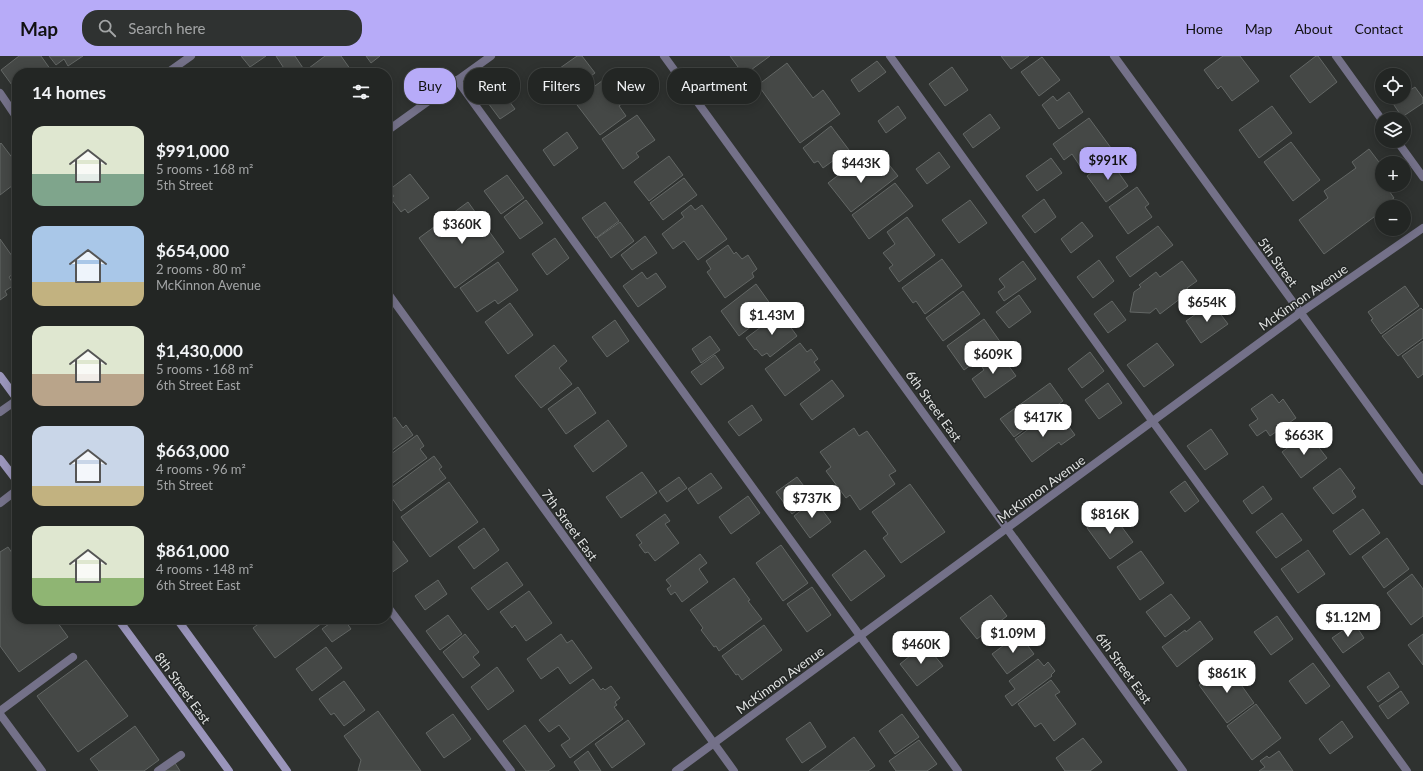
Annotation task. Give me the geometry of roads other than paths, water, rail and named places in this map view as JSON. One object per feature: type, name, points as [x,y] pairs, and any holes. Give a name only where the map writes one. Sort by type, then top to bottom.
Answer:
[{"type":"main road","points":[[0,376],[12,393]]},
{"type":"main road","points":[[0,459],[12,475]]},
{"type":"main road","name":"8th Street East","points":[[122,624],[229,771]]},
{"type":"main road","points":[[180,624],[287,771]]},
{"type":"street","points":[[174,68],[191,56]]},
{"type":"street","points":[[392,127],[491,56]]},
{"type":"street","name":"6th Street East","points":[[664,56],[1184,771]]},
{"type":"street","points":[[890,56],[1153,422],[1407,771]]},
{"type":"street","name":"5th Street","points":[[1114,56],[1423,481]]},
{"type":"street","points":[[1336,56],[1376,112]]},
{"type":"street","points":[[458,80],[958,771]]},
{"type":"street","points":[[0,93],[12,111]]},
{"type":"street","points":[[1402,148],[1423,177]]},
{"type":"street","name":"McKinnon Avenue","points":[[676,771],[1300,313],[1423,228]]},
{"type":"street","name":"7th Street East","points":[[392,299],[734,771]]},
{"type":"street","points":[[0,412],[12,404]]},
{"type":"street","points":[[0,503],[12,494]]},
{"type":"street","points":[[392,613],[511,771]]},
{"type":"street","points":[[0,710],[73,657]]},
{"type":"street","points":[[0,714],[42,771]]},
{"type":"street","points":[[158,771],[181,755]]}]
